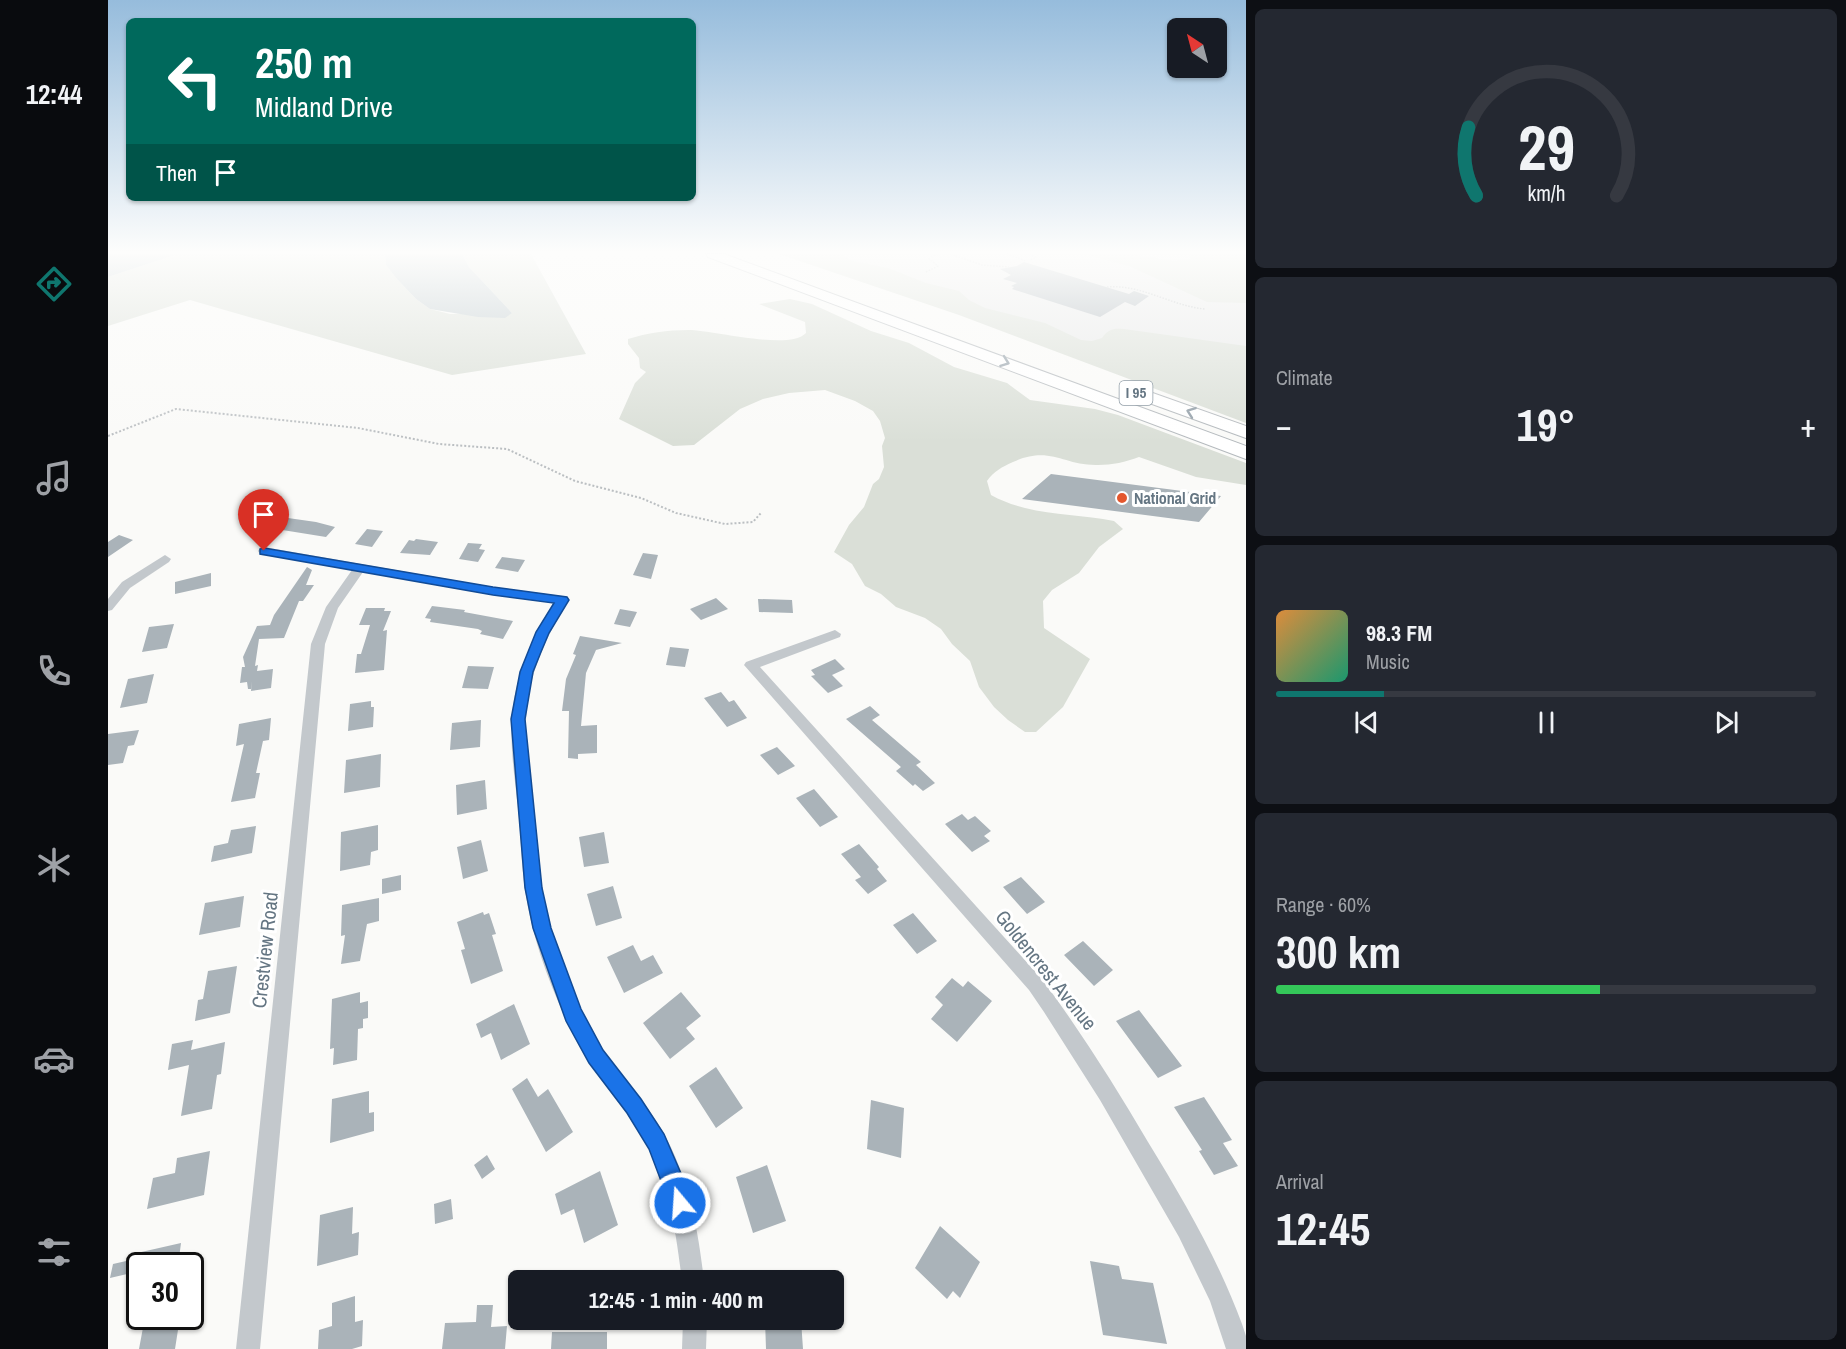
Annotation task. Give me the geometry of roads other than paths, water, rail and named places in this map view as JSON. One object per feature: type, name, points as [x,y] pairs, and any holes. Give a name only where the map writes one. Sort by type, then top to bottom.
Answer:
[{"type":"highway","name":"I 95","points":[[882,317],[1246,453]]},
{"type":"highway","name":"I 95","points":[[1136,393],[1246,432]]},
{"type":"street","points":[[264,551],[493,591],[562,600],[542,632],[534,652],[527,672],[518,719],[533,888],[545,938],[573,1015],[596,1056],[634,1106],[657,1142],[675,1185],[688,1238],[692,1270]]},
{"type":"street","points":[[108,607],[126,585],[165,559]]},
{"type":"street","name":"Crestview Road","points":[[248,1349],[318,644],[332,607],[360,567]]},
{"type":"street","name":"Goldencrest Avenue","points":[[835,634],[751,665],[1035,984],[1058,1016],[1088,1059],[1207,1264],[1229,1316],[1238,1349]]},
{"type":"street","points":[[694,1349],[695,1330]]},
{"type":"place","name":"National Grid","points":[[1122,498]]}]
